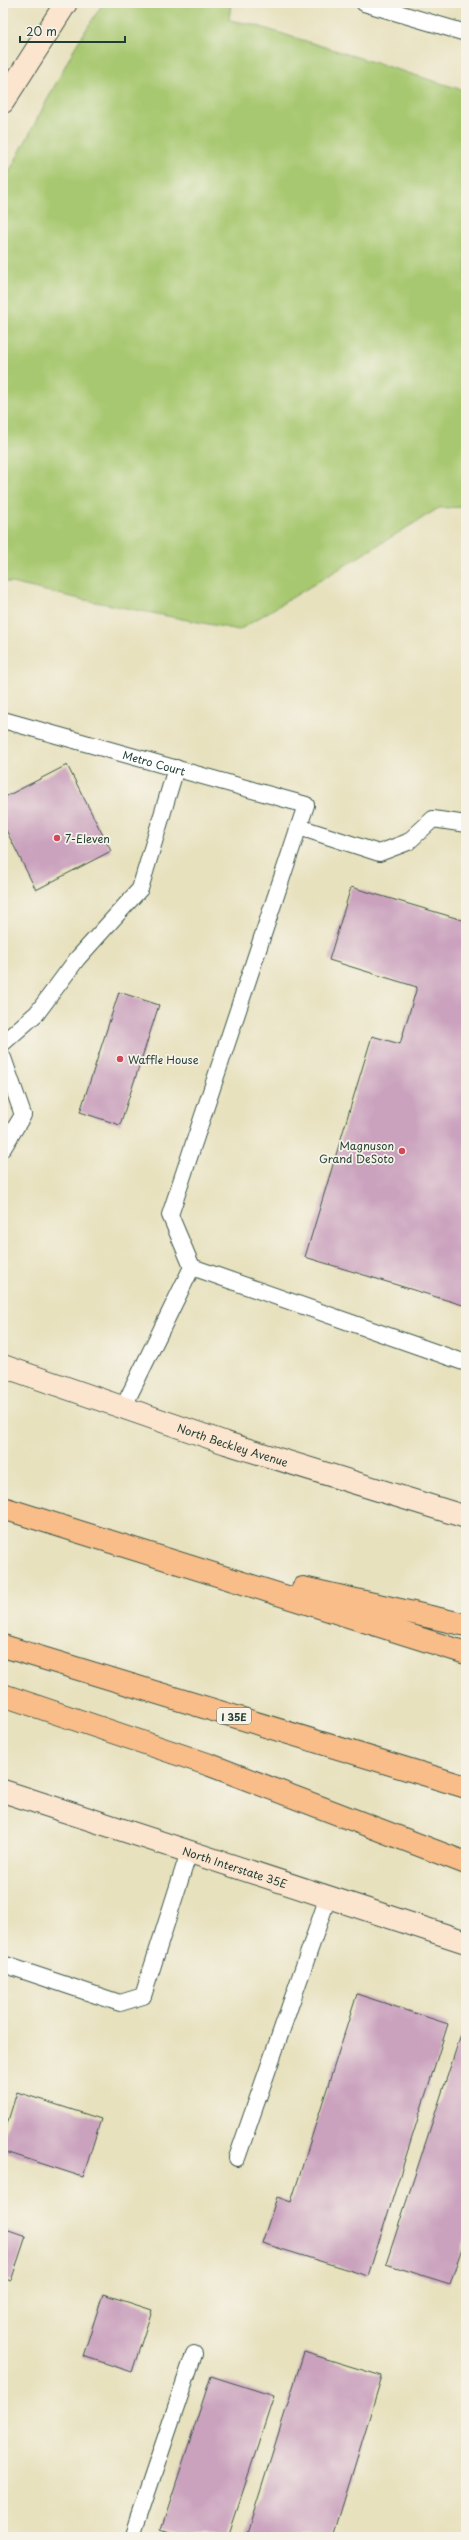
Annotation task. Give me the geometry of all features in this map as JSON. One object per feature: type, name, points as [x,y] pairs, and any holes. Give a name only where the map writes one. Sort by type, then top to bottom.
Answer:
[{"type":"highway","points":[[3,1508],[466,1653]]},
{"type":"highway","points":[[141,1551],[466,1626]]},
{"type":"highway","name":"I 35E","points":[[3,1646],[466,1787]]},
{"type":"highway","points":[[3,1695],[210,1765],[466,1863]]},
{"type":"main road","points":[[3,102],[66,3]]},
{"type":"main road","name":"North Beckley Avenue","points":[[3,1366],[123,1408],[466,1517]]},
{"type":"main road","name":"North Interstate 35E","points":[[3,1791],[466,1942]]},
{"type":"lane","points":[[364,3],[466,33]]},
{"type":"lane","name":"Metro Court","points":[[3,720],[306,805],[299,827]]},
{"type":"lane","points":[[3,1043],[37,1014],[77,959],[140,889],[176,768]]},
{"type":"lane","points":[[466,824],[433,818],[408,842],[380,853],[299,827],[170,1215],[192,1267],[466,1363]]},
{"type":"lane","points":[[3,1058],[23,1115],[3,1148]]},
{"type":"lane","points":[[123,1408],[192,1267]]},
{"type":"lane","points":[[3,1964],[120,2003],[143,1996],[189,1852]]},
{"type":"lane","points":[[237,2158],[328,1897]]},
{"type":"lane","points":[[132,2537],[194,2354]]},
{"type":"green space","points":[[103,3],[231,3],[229,20],[251,24],[466,91],[466,507],[439,508],[239,630],[80,599],[3,581],[3,184],[75,47]]},
{"type":"building","name":"7-Eleven","points":[[67,765],[111,851],[36,890],[3,824],[3,798]]},
{"type":"building","name":"Magnuson Grand DeSoto","points":[[351,887],[466,921],[466,1306],[305,1257],[372,1036],[400,1044],[417,987],[329,960]]},
{"type":"building","name":"Waffle House","points":[[119,992],[159,1005],[120,1125],[80,1112]]},
{"type":"building","points":[[357,1994],[448,2024],[368,2276],[262,2243],[277,2197],[291,2202]]},
{"type":"building","points":[[463,2028],[466,2029],[466,2236],[450,2284],[386,2264]]},
{"type":"building","points":[[17,2092],[101,2119],[83,2177],[3,2151],[3,2137]]},
{"type":"building","points":[[3,2228],[26,2236],[11,2281],[3,2278]]},
{"type":"building","points":[[103,2294],[152,2310],[132,2372],[83,2356]]},
{"type":"building","points":[[304,2352],[382,2376],[333,2537],[246,2537]]},
{"type":"building","points":[[211,2376],[274,2396],[228,2537],[184,2537],[161,2529]]},
{"type":"place","name":"7-Eleven","points":[[57,838]]},
{"type":"place","name":"Waffle House","points":[[120,1059]]},
{"type":"place","name":"Magnuson Grand DeSoto","points":[[402,1151]]}]
